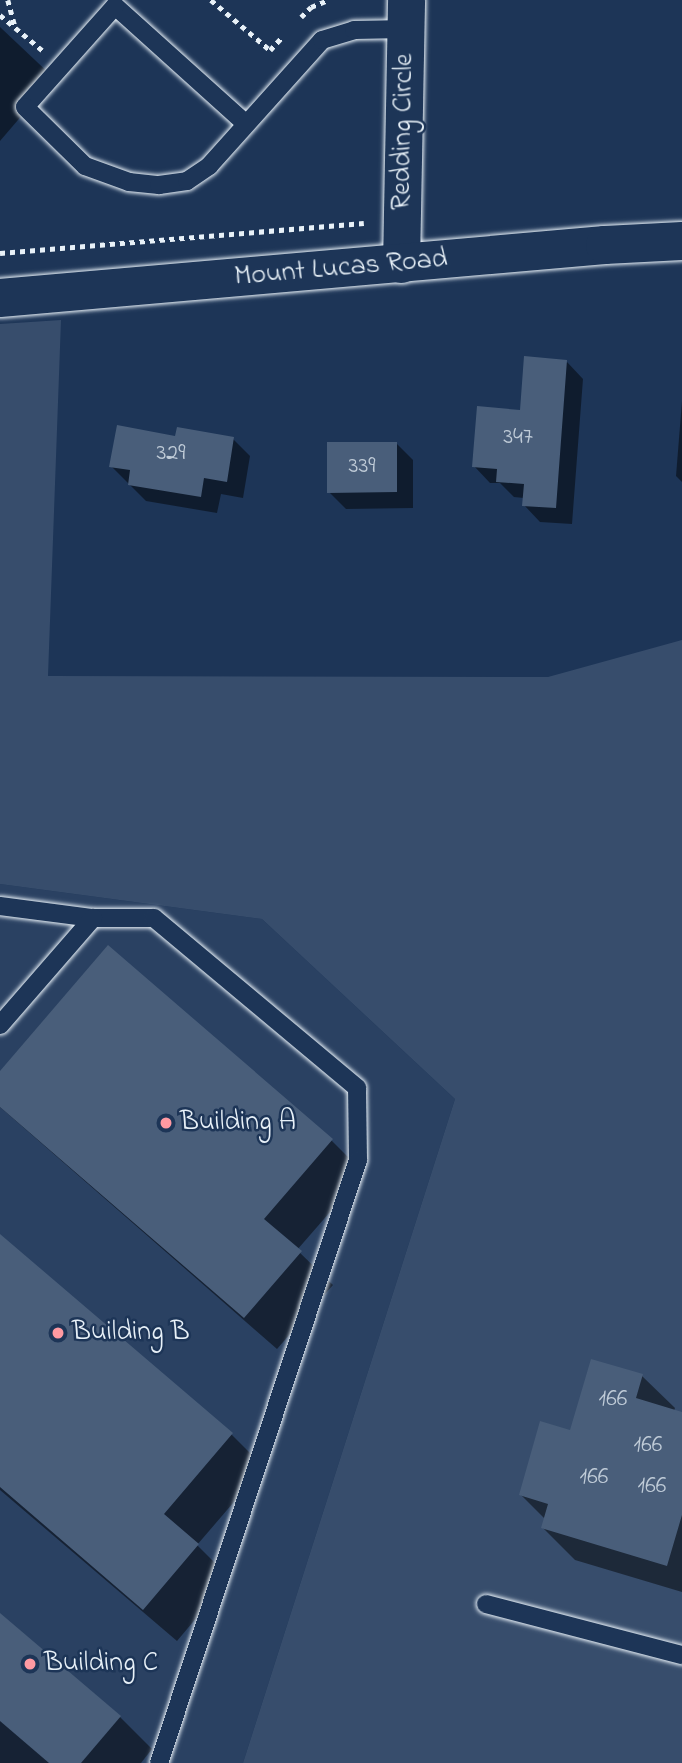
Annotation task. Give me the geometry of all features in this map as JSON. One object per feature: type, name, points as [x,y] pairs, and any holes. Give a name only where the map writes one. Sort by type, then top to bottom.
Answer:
[{"type":"street","name":"Redding Circle","points":[[401,264],[406,15]]},
{"type":"street","name":"Mount Lucas Road","points":[[0,298],[605,245],[682,241]]},
{"type":"lane","points":[[245,123],[115,6],[25,107],[85,166],[129,182],[159,186],[187,181],[209,166],[322,40],[406,15]]},
{"type":"lane","points":[[0,906],[93,918],[153,918],[357,1088],[358,1160],[159,1763]]},
{"type":"lane","points":[[0,1026],[93,918]]},
{"type":"lane","points":[[486,1604],[682,1655]]},
{"type":"path","points":[[8,0],[15,28]]},
{"type":"path","points":[[211,0],[270,50],[286,33]]},
{"type":"path","points":[[295,24],[311,7],[328,0]]},
{"type":"path","points":[[0,15],[45,53]]},
{"type":"shaded area","points":[[61,320],[48,676],[548,677],[682,640],[682,1763],[243,1763],[455,1099],[262,919],[0,884],[0,324]]},
{"type":"shaded area","points":[[0,884],[262,919],[455,1099],[243,1763],[0,1763]]},
{"type":"building","points":[[524,356],[567,360],[556,508],[522,506],[524,484],[496,482],[497,469],[472,467],[477,406],[520,410]]},
{"type":"building","points":[[117,425],[175,436],[177,427],[234,437],[227,482],[204,478],[201,497],[128,485],[130,470],[109,467]]},
{"type":"building","points":[[327,442],[397,442],[397,492],[327,493]]},
{"type":"building","name":"Building A","points":[[108,945],[333,1139],[264,1219],[302,1251],[244,1318],[0,1107],[0,1071]]},
{"type":"building","name":"Building B","points":[[0,1234],[233,1433],[164,1514],[199,1544],[143,1610],[0,1487]]},
{"type":"building","points":[[591,1359],[643,1374],[636,1398],[682,1412],[682,1515],[667,1566],[541,1528],[548,1504],[519,1495],[540,1421],[570,1430]]},
{"type":"building","name":"Building C","points":[[0,1613],[121,1716],[81,1763],[49,1763],[0,1721]]},
{"type":"place","name":"Building A","points":[[166,1123]]},
{"type":"place","name":"Building B","points":[[58,1333]]},
{"type":"place","name":"Building C","points":[[30,1664]]}]
